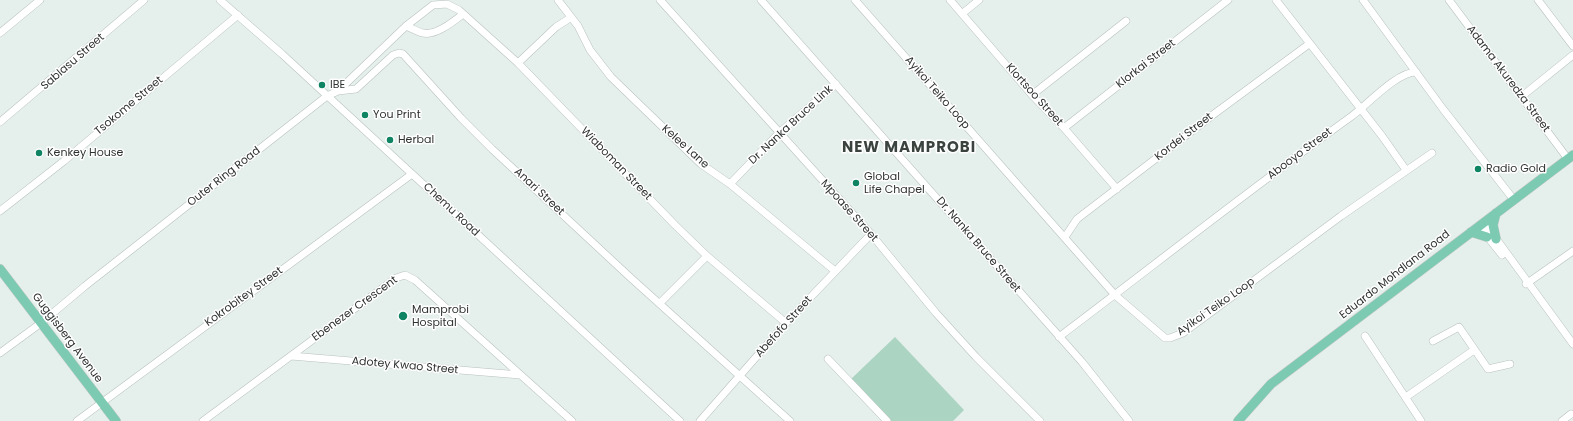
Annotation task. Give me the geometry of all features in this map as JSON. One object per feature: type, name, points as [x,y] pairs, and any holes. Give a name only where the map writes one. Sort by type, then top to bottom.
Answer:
[{"type":"main road","name":"Eduardo Mohdlana Road","points":[[1238,421],[1271,384],[1358,320],[1570,157]]},
{"type":"main road","points":[[1492,238],[1496,213]]},
{"type":"main road","points":[[1478,227],[1492,238]]},
{"type":"main road","name":"Guggisberg Avenue","points":[[0,269],[116,421]]},
{"type":"street","points":[[0,33],[40,0]]},
{"type":"street","name":"Sablasu Street","points":[[0,122],[144,0]]},
{"type":"street","name":"Chemu Road","points":[[220,0],[327,96],[680,421]]},
{"type":"street","name":"Kelee Lane","points":[[558,0],[611,77],[701,164],[730,184],[835,271]]},
{"type":"street","name":"Mpoase Street","points":[[660,0],[871,234],[976,357],[1040,421]]},
{"type":"street","name":"Dr. Nanka Bruce Street","points":[[761,0],[1059,337],[1129,421]]},
{"type":"street","name":"Klortsoo Street","points":[[950,0],[963,13],[1032,95],[1064,128],[1117,189]]},
{"type":"street","points":[[963,13],[978,0]]},
{"type":"street","name":"Klorkai Street","points":[[1064,128],[1228,0]]},
{"type":"street","points":[[1276,0],[1361,109],[1406,170]]},
{"type":"street","points":[[1364,0],[1416,72],[1514,200]]},
{"type":"street","name":"Adama Akuredza Street","points":[[1449,0],[1521,97],[1570,157]]},
{"type":"street","points":[[1538,0],[1573,46]]},
{"type":"street","name":"Ayikoi Teiko Loop","points":[[859,1],[1116,295],[1165,338],[1175,337],[1183,333],[1406,170],[1432,153]]},
{"type":"street","name":"Wiaboman Street","points":[[447,4],[456,8],[518,63],[649,199],[707,256],[786,323]]},
{"type":"street","name":"Outer Ring Road","points":[[0,353],[41,323],[85,286],[327,96],[338,91],[406,26],[433,5],[447,4]]},
{"type":"street","points":[[406,26],[424,34],[432,33],[441,29],[463,14]]},
{"type":"street","name":"Tsokome Street","points":[[0,211],[64,161],[238,16]]},
{"type":"street","points":[[518,63],[556,26],[570,18]]},
{"type":"street","points":[[1032,95],[1126,21]]},
{"type":"street","name":"Kordei Street","points":[[1065,236],[1077,219],[1214,114],[1309,44]]},
{"type":"street","name":"Anari Street","points":[[338,91],[356,89],[393,55],[399,53],[403,54],[467,124],[572,224],[790,421]]},
{"type":"street","points":[[1521,97],[1573,55]]},
{"type":"street","name":"Abooyo Street","points":[[1059,337],[1116,295],[1294,157],[1361,109],[1402,77],[1410,72],[1416,72]]},
{"type":"street","name":"Dr. Nanka Bruce Link","points":[[730,184],[779,133],[836,84]]},
{"type":"street","name":"Kokrobitey Street","points":[[77,421],[412,174]]},
{"type":"street","points":[[1478,227],[1492,238],[1573,344]]},
{"type":"street","name":"Abefofo Street","points":[[700,421],[786,323],[871,234]]},
{"type":"street","points":[[1528,284],[1573,251]]},
{"type":"street","points":[[660,303],[707,256]]},
{"type":"street","name":"Ebenezer Crescent","points":[[205,420],[396,278],[405,275],[415,280],[572,421]]},
{"type":"street","points":[[1433,341],[1459,327],[1488,369],[1510,364]]},
{"type":"street","points":[[1365,336],[1421,421]]},
{"type":"street","points":[[1406,397],[1474,350]]},
{"type":"street","name":"Adotey Kwao Street","points":[[291,356],[520,375]]},
{"type":"street","points":[[828,359],[887,421]]},
{"type":"street","points":[[1562,421],[1571,414]]},
{"type":"green space","points":[[895,337],[964,410],[953,421],[890,421],[851,379]]},
{"type":"place","name":"IBE","points":[[322,85]]},
{"type":"place","name":"You Print","points":[[365,115]]},
{"type":"place","name":"Herbal","points":[[390,140]]},
{"type":"place","name":"Kenkey House","points":[[39,153]]},
{"type":"place","name":"Radio Gold","points":[[1478,169]]},
{"type":"place","name":"Global Life Chapel","points":[[856,183]]},
{"type":"place","name":"Mamprobi Hospital","points":[[403,316]]},
{"type":"district","name":"NEW MAMPROBI","points":[[909,148]]}]
